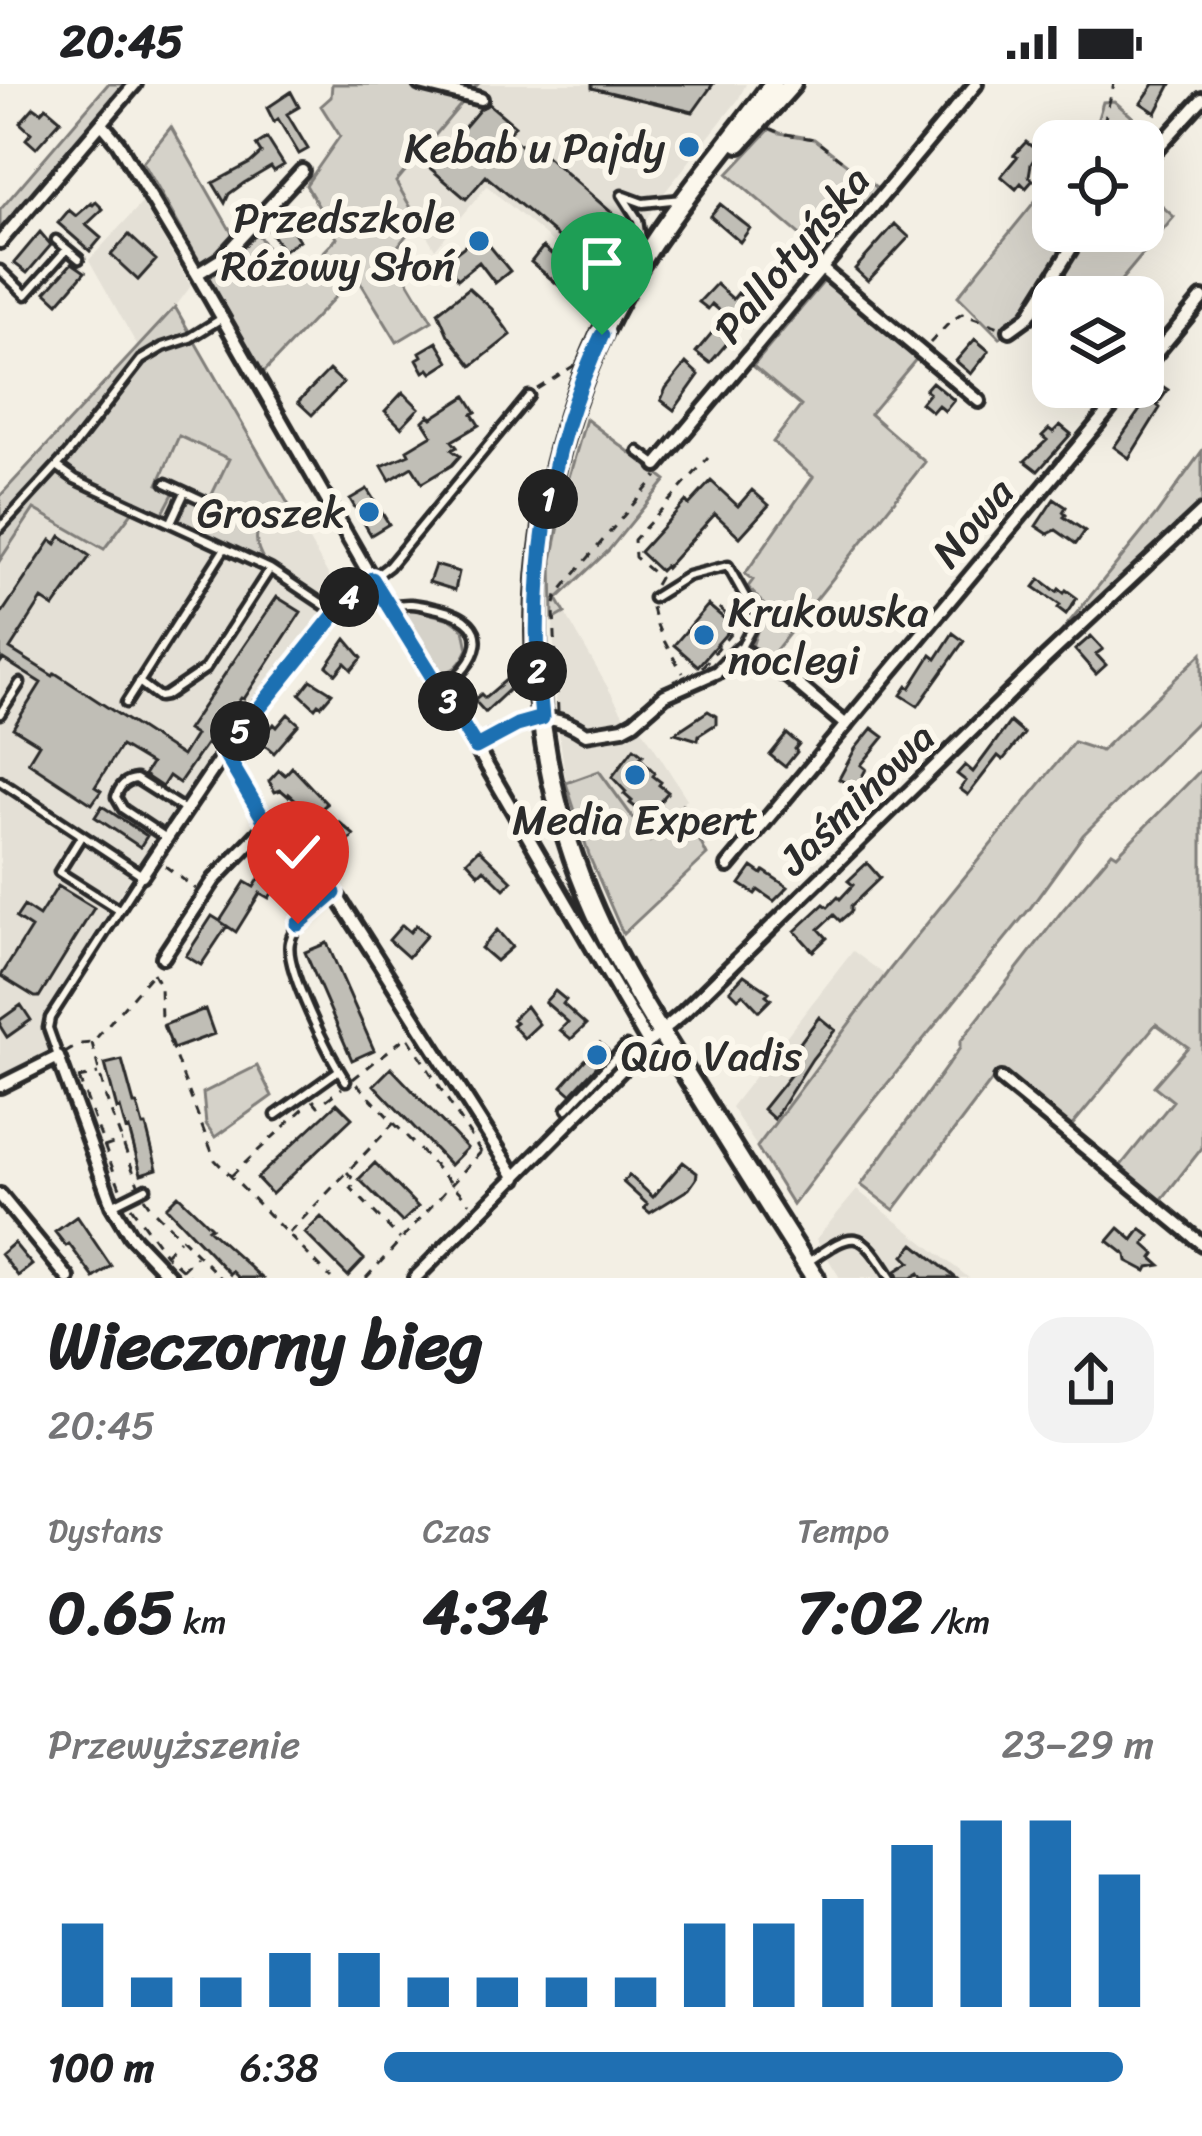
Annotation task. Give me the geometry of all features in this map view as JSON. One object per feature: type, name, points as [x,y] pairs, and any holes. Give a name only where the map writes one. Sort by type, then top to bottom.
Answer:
[{"type":"main road","points":[[773,84],[644,257],[583,377],[563,437],[542,532],[536,659],[549,719],[559,814],[587,894],[654,1038],[810,1271]]},
{"type":"main road","points":[[699,181],[792,84]]},
{"type":"street","points":[[0,242],[135,84]]},
{"type":"street","points":[[420,84],[481,99]]},
{"type":"street","name":"Pallotyńska","points":[[657,470],[976,84]]},
{"type":"street","points":[[1164,141],[1202,99]]},
{"type":"street","points":[[102,124],[197,274],[372,579],[654,1038]]},
{"type":"street","points":[[197,274],[218,262],[302,171]]},
{"type":"street","points":[[1010,330],[1028,317],[1069,252]]},
{"type":"street","points":[[822,269],[980,401]]},
{"type":"street","points":[[1164,344],[1202,298]]},
{"type":"street","name":"Nowa","points":[[728,866],[1110,408]]},
{"type":"street","name":"Jaśminowa","points":[[416,1278],[636,1055],[1202,512]]},
{"type":"street","points":[[142,874],[224,752],[336,613],[372,579]]},
{"type":"street","points":[[476,747],[517,725],[549,719],[568,721],[586,734],[623,728],[656,701],[717,672],[740,649],[789,677],[846,725]]},
{"type":"street","points":[[224,752],[267,825],[334,893],[516,1178]]},
{"type":"street","points":[[163,957],[214,880],[267,825]]},
{"type":"street","points":[[0,1086],[58,1057],[112,1205],[130,1235],[170,1278]]},
{"type":"street","points":[[1001,1079],[1202,1244]]},
{"type":"street","points":[[0,1195],[68,1278]]},
{"type":"lane","points":[[644,257],[638,220],[622,195],[661,203],[685,198]]},
{"type":"lane","points":[[56,240],[79,260]]},
{"type":"lane","points":[[0,270],[26,296],[67,249]]},
{"type":"lane","points":[[0,528],[57,466],[141,360],[222,318]]},
{"type":"lane","points":[[372,579],[389,566],[530,395]]},
{"type":"lane","points":[[638,451],[657,470]]},
{"type":"lane","points":[[57,466],[75,479],[269,568],[336,613]]},
{"type":"lane","points":[[166,482],[207,502]]},
{"type":"lane","points":[[171,521],[186,490]]},
{"type":"lane","points":[[126,703],[225,548]]},
{"type":"lane","points":[[653,598],[688,576],[728,566],[757,618],[740,649]]},
{"type":"lane","points":[[139,682],[159,697],[202,672],[269,568]]},
{"type":"lane","points":[[390,607],[409,602],[452,612],[468,622],[476,641],[474,658],[441,690]]},
{"type":"lane","points":[[0,714],[20,683]]},
{"type":"lane","points":[[166,838],[119,806],[116,797],[121,787],[136,779],[185,810]]},
{"type":"lane","points":[[0,782],[142,874],[50,1018],[48,1028],[58,1057]]},
{"type":"lane","points":[[82,835],[59,872],[119,910]]},
{"type":"lane","points":[[334,893],[298,924],[289,952],[339,1070],[349,1081]]},
{"type":"lane","points":[[567,1108],[626,1046],[636,1055]]},
{"type":"lane","points":[[275,1115],[339,1070]]},
{"type":"lane","points":[[112,1205],[143,1190]]},
{"type":"lane","points":[[810,1271],[838,1242],[856,1238],[871,1247],[891,1278]]},
{"type":"path","points":[[1105,120],[1114,84]]},
{"type":"path","points":[[759,122],[780,133],[814,139],[884,193]]},
{"type":"path","points":[[921,352],[962,314],[1010,330]]},
{"type":"path","points":[[530,395],[576,364]]},
{"type":"path","points":[[709,458],[634,540],[635,557],[658,578],[651,613],[689,683],[738,625],[718,608]]},
{"type":"path","points":[[549,719],[557,595],[657,470]]},
{"type":"path","points":[[153,858],[204,895]]},
{"type":"path","points":[[58,1057],[80,1044],[92,1043],[163,957]]},
{"type":"path","points":[[153,973],[160,986],[161,1020],[215,1160],[332,1278]]},
{"type":"path","points":[[231,1176],[312,1100],[318,1106],[407,1036],[482,1152],[366,1278]]},
{"type":"path","points":[[92,1043],[106,1098],[151,1208],[221,1278]]},
{"type":"path","points":[[70,1081],[100,1074]]},
{"type":"path","points":[[79,1078],[125,1198],[165,1254],[192,1278]]},
{"type":"path","points":[[336,1086],[349,1081]]},
{"type":"path","points":[[349,1081],[477,1206]]},
{"type":"path","points":[[288,1234],[394,1123]]},
{"type":"path","points":[[104,1147],[124,1140]]},
{"type":"path","points":[[347,1172],[356,1182],[351,1188],[402,1240]]},
{"type":"path","points":[[165,1254],[181,1238]]},
{"type":"path","points":[[182,1270],[197,1255]]},
{"type":"path","points":[[206,1278],[213,1270]]},
{"type":"shaded area","points":[[108,84],[125,84],[0,231],[0,210]]},
{"type":"shaded area","points":[[332,84],[478,84],[396,182],[418,220],[392,254],[432,321],[397,342],[356,275],[263,373],[143,162],[171,127],[233,235],[249,221],[292,285],[337,238],[306,185],[340,136],[321,106],[331,97]]},
{"type":"shaded area","points":[[478,84],[746,84],[661,197],[603,285],[487,186],[435,249],[395,182]]},
{"type":"shaded area","points":[[1114,101],[1136,120],[1097,120],[1103,102]]},
{"type":"shaded area","points":[[770,129],[814,139],[880,190],[825,256],[728,174]]},
{"type":"shaded area","points":[[142,203],[191,286],[176,306],[338,592],[243,710],[141,860],[45,1014],[40,1026],[51,1052],[0,1077],[0,496],[138,347],[89,260]]},
{"type":"shaded area","points":[[1032,205],[1032,252],[1064,252],[1049,276],[1032,276],[1032,303],[1026,313],[1000,338],[958,296]]},
{"type":"shaded area","points":[[1164,208],[1174,217],[1164,229]]},
{"type":"shaded area","points":[[1076,252],[1145,252],[1125,276],[1060,276]]},
{"type":"shaded area","points":[[825,280],[918,357],[870,414],[925,462],[769,659],[751,650],[765,606],[748,587],[753,580],[745,574],[813,477],[773,442],[801,406],[753,366]]},
{"type":"shaded area","points":[[175,307],[294,514],[273,517],[260,527],[257,542],[265,562],[176,521],[187,499],[206,507],[229,459],[179,436],[158,484],[174,492],[163,513],[139,503],[104,549],[34,509],[0,560],[0,496]]},
{"type":"shaded area","points":[[586,419],[666,480],[609,550],[557,599],[565,613],[553,620],[552,560]]},
{"type":"shaded area","points":[[1202,451],[1202,517],[1057,654],[1049,647]]},
{"type":"shaded area","points":[[406,611],[450,619],[464,629],[468,649],[456,667],[437,670],[406,618]]},
{"type":"shaded area","points":[[565,613],[627,721],[641,727],[687,799],[650,841],[600,772],[566,783],[556,710],[553,620]]},
{"type":"shaded area","points":[[1202,653],[1202,717],[1083,835],[793,1205],[757,1147],[890,969],[1074,742],[1101,751]]},
{"type":"shaded area","points":[[1202,769],[1202,1148],[1159,1203],[1118,1169],[1173,1101],[1154,1086],[1188,1047],[1156,1024],[1070,1128],[999,1071],[894,1210],[861,1185],[960,1042],[1112,852],[1117,855]]},
{"type":"shaded area","points":[[599,771],[650,841],[682,805],[707,855],[623,934],[590,858],[566,783]]},
{"type":"shaded area","points":[[853,951],[885,975],[757,1147],[731,1107]]},
{"type":"shaded area","points":[[257,1066],[272,1096],[215,1137],[206,1124],[203,1093]]},
{"type":"shaded area","points":[[857,1190],[969,1278],[840,1278],[816,1239]]},
{"type":"building","points":[[592,84],[713,84],[693,112],[592,88]]},
{"type":"building","points":[[1154,84],[1171,84],[1156,113],[1141,103]]},
{"type":"building","points":[[291,92],[299,107],[287,114],[308,149],[299,154],[267,108]]},
{"type":"building","points":[[489,104],[515,126],[508,134],[537,160],[543,153],[612,213],[581,256],[486,176],[466,199],[430,168]]},
{"type":"building","points":[[34,107],[41,112],[46,107],[61,120],[36,148],[26,139],[31,133],[20,123]]},
{"type":"building","points":[[267,138],[284,165],[244,183],[225,203],[213,183],[250,163],[261,153],[256,145]]},
{"type":"building","points":[[1026,142],[1032,145],[1032,181],[1026,188],[1021,183],[1016,189],[1001,176],[1017,157],[1014,155]]},
{"type":"building","points":[[96,202],[103,209],[86,225],[101,238],[90,251],[58,223],[69,210],[76,216]]},
{"type":"building","points":[[720,204],[750,228],[740,242],[710,216]]},
{"type":"building","points":[[286,220],[299,240],[283,251],[269,230]]},
{"type":"building","points":[[895,224],[909,237],[868,281],[855,269]]},
{"type":"building","points":[[40,232],[51,245],[27,273],[14,263]]},
{"type":"building","points":[[480,234],[510,271],[495,283],[479,262],[458,279],[444,262]]},
{"type":"building","points":[[129,235],[156,260],[138,280],[111,255]]},
{"type":"building","points":[[543,247],[574,273],[562,288],[531,262]]},
{"type":"building","points":[[72,263],[85,272],[58,303],[46,292]]},
{"type":"building","points":[[716,284],[733,299],[738,293],[753,306],[743,317],[747,320],[710,363],[696,352],[726,316],[712,304],[708,309],[699,302]]},
{"type":"building","points":[[469,288],[511,335],[472,366],[448,335],[438,312]]},
{"type":"building","points":[[975,339],[989,351],[971,374],[956,361]]},
{"type":"building","points":[[437,342],[449,362],[432,373],[424,372],[417,359],[420,352]]},
{"type":"building","points":[[686,363],[699,375],[674,410],[661,400]]},
{"type":"building","points":[[329,370],[343,383],[312,415],[298,402]]},
{"type":"building","points":[[932,382],[954,400],[945,411],[938,405],[932,412],[921,403]]},
{"type":"building","points":[[403,392],[419,408],[401,427],[385,411]]},
{"type":"building","points":[[466,396],[479,425],[452,441],[457,447],[452,450],[460,456],[452,465],[422,483],[412,467],[390,480],[382,466],[409,454],[407,450],[432,435],[423,421],[429,415],[432,418]]},
{"type":"building","points":[[1141,408],[1160,408],[1129,458],[1114,447]]},
{"type":"building","points":[[1060,425],[1071,434],[1038,471],[1025,461],[1047,440],[1042,436]]},
{"type":"building","points":[[711,481],[738,506],[752,490],[769,505],[740,537],[715,514],[660,571],[640,552]]},
{"type":"building","points":[[1007,484],[1019,494],[1001,517],[989,507]]},
{"type":"building","name":"Groszek","points":[[367,489],[389,524],[371,535],[350,499]]},
{"type":"building","points":[[1054,499],[1066,507],[1064,517],[1085,531],[1076,544],[1056,530],[1048,534],[1036,526]]},
{"type":"building","points":[[61,536],[90,556],[54,607],[42,599],[10,649],[182,756],[195,735],[187,730],[277,597],[301,612],[244,699],[179,783],[169,776],[162,787],[144,775],[151,764],[121,746],[95,787],[101,791],[92,804],[28,762],[39,744],[13,728],[41,683],[3,659],[0,663],[0,616],[51,540],[56,544]]},
{"type":"building","points":[[435,565],[459,572],[455,590],[429,582]]},
{"type":"building","points":[[1040,579],[1057,592],[1066,590],[1077,598],[1066,614],[1034,587]]},
{"type":"building","points":[[708,605],[733,626],[698,666],[674,645]]},
{"type":"building","points":[[953,633],[964,641],[918,706],[901,695],[931,655],[936,659]]},
{"type":"building","points":[[1091,636],[1103,649],[1096,654],[1106,665],[1096,674],[1075,650]]},
{"type":"building","points":[[346,639],[362,658],[352,670],[345,663],[336,674],[327,666]]},
{"type":"building","points":[[507,679],[514,685],[485,712],[474,700],[481,694],[485,698]]},
{"type":"building","points":[[311,680],[332,693],[315,708],[300,694]]},
{"type":"building","points":[[708,711],[716,716],[716,724],[698,740],[675,733]]},
{"type":"building","points":[[288,714],[299,724],[274,753],[260,741]]},
{"type":"building","points":[[1010,722],[1024,734],[1003,760],[998,756],[968,795],[960,789],[966,781],[957,774],[965,765],[973,772]]},
{"type":"building","points":[[872,728],[884,737],[861,765],[866,769],[856,789],[839,779]]},
{"type":"building","points":[[787,734],[799,744],[785,767],[770,755]]},
{"type":"building","points":[[634,748],[668,792],[645,820],[612,777]]},
{"type":"building","points":[[292,767],[327,804],[313,815],[289,794],[275,792],[269,781],[279,770],[285,775]]},
{"type":"building","points":[[102,806],[147,836],[140,847],[95,817]]},
{"type":"building","points":[[339,822],[354,835],[338,855],[323,843]]},
{"type":"building","points":[[278,849],[291,862],[269,898],[260,893],[236,932],[227,926],[201,965],[186,956],[212,916],[220,921],[245,882],[254,887]]},
{"type":"building","points":[[479,849],[512,881],[504,889],[484,869],[479,874],[467,861]]},
{"type":"building","points":[[867,863],[880,878],[840,921],[834,915],[819,929],[827,938],[813,951],[795,931],[824,904],[828,907],[840,899],[853,885],[848,881]]},
{"type":"building","points":[[752,867],[788,887],[774,901],[758,890],[755,894],[740,884]]},
{"type":"building","points":[[58,886],[94,908],[35,997],[1,976],[31,928],[16,918],[24,906],[39,916]]},
{"type":"building","points":[[402,925],[410,932],[416,925],[427,935],[408,957],[389,940]]},
{"type":"building","points":[[497,930],[512,947],[496,961],[481,948]]},
{"type":"building","points":[[327,943],[374,1050],[352,1060],[305,952]]},
{"type":"building","points":[[744,975],[769,992],[766,995],[771,999],[759,1011],[743,994],[738,998],[730,990]]},
{"type":"building","points":[[555,991],[586,1025],[571,1039],[560,1030],[568,1022],[545,1002]]},
{"type":"building","points":[[21,1005],[31,1020],[7,1037],[0,1020]]},
{"type":"building","points":[[526,1006],[539,1024],[524,1038],[512,1025]]},
{"type":"building","points":[[205,1009],[214,1034],[173,1049],[164,1025]]},
{"type":"building","points":[[819,1017],[835,1030],[774,1119],[763,1109],[792,1073],[783,1066]]},
{"type":"building","points":[[600,1043],[610,1052],[571,1094],[562,1086]]},
{"type":"building","points":[[122,1060],[157,1169],[141,1174],[105,1064]]},
{"type":"building","points":[[391,1068],[467,1148],[450,1165],[374,1085]]},
{"type":"building","points":[[337,1103],[352,1118],[272,1194],[257,1178]]},
{"type":"building","points":[[683,1162],[697,1173],[696,1179],[689,1189],[650,1213],[644,1208],[647,1204],[623,1182],[629,1175],[653,1197]]},
{"type":"building","points":[[375,1163],[418,1207],[402,1222],[359,1179]]},
{"type":"building","points":[[178,1195],[262,1278],[230,1274],[166,1207]]},
{"type":"building","points":[[77,1216],[111,1266],[94,1278],[55,1232]]},
{"type":"building","points":[[321,1217],[364,1259],[348,1276],[305,1233]]},
{"type":"building","points":[[1119,1228],[1133,1240],[1141,1229],[1150,1236],[1144,1244],[1160,1265],[1146,1271],[1127,1261],[1108,1241]]},
{"type":"building","points":[[14,1243],[32,1265],[18,1276],[1,1254]]},
{"type":"building","points":[[914,1244],[956,1278],[922,1278],[919,1273],[898,1278],[896,1271],[910,1262],[904,1256]]},
{"type":"place","name":"Kebab u Pajdy","points":[[689,147]]},
{"type":"place","name":"Przedszkole Różowy Słoń","points":[[479,241]]},
{"type":"place","name":"Groszek","points":[[369,512]]},
{"type":"place","name":"Krukowska noclegi","points":[[704,635]]},
{"type":"place","name":"Media Expert","points":[[635,775]]},
{"type":"place","name":"Quo Vadis","points":[[597,1055]]},
{"type":"route","points":[[298,924],[334,893],[267,825],[224,752],[336,613],[372,579],[476,747],[517,725],[542,718],[535,627],[542,532],[563,437],[602,335]]}]
